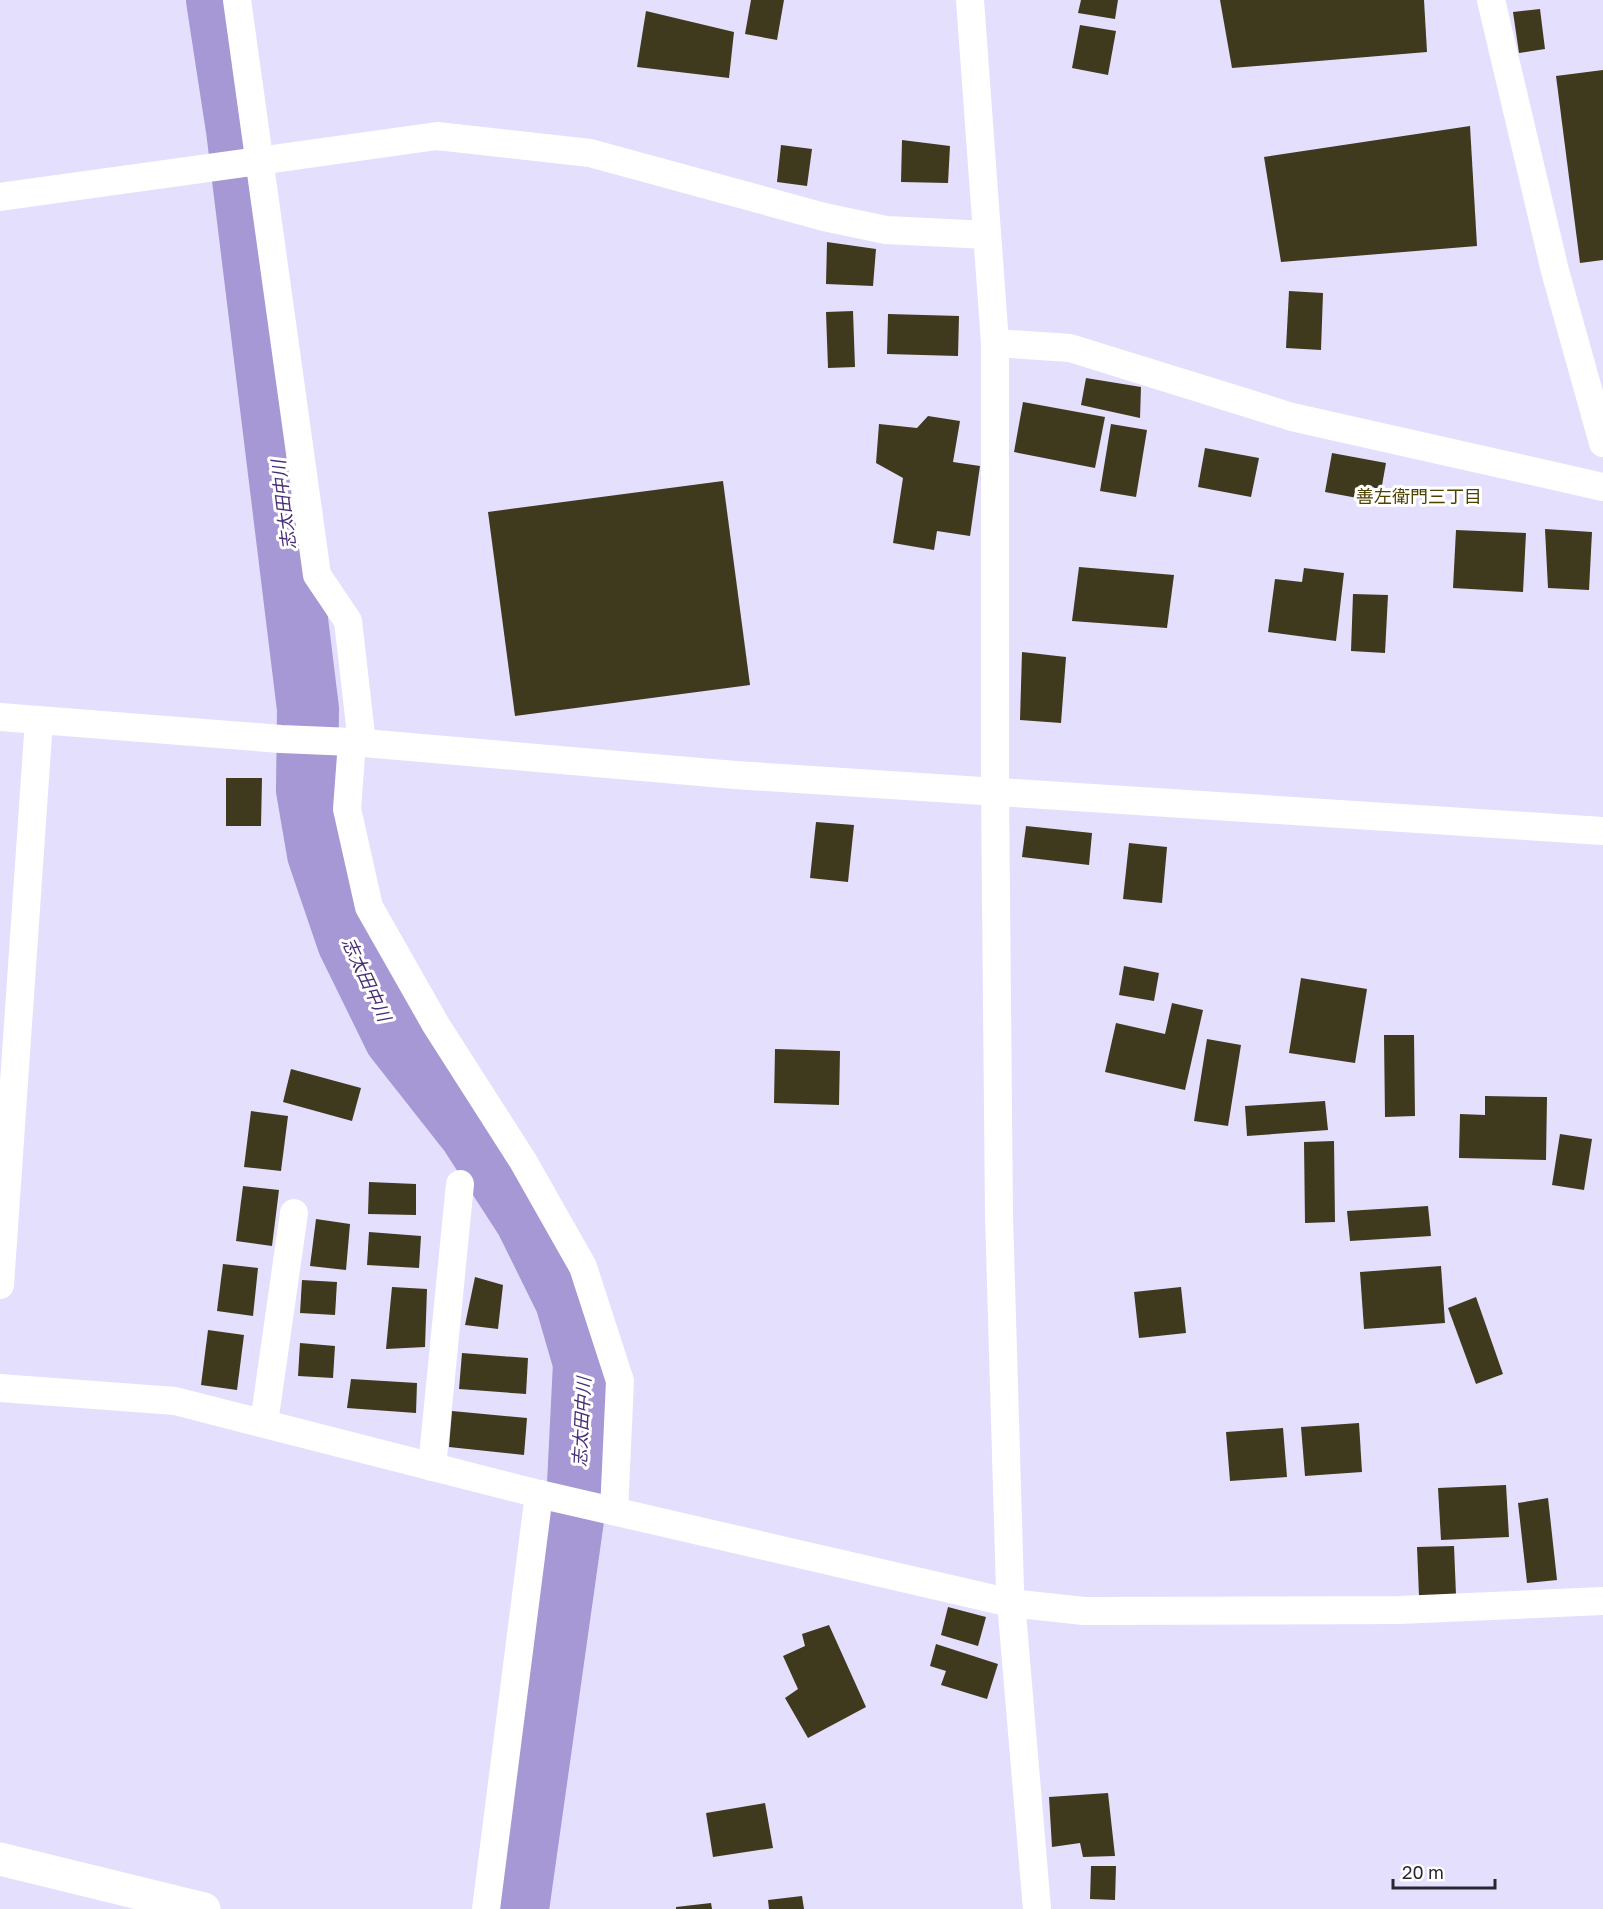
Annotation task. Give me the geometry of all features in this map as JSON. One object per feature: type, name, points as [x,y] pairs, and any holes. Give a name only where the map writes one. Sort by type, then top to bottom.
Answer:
[{"type":"street","points":[[237,0],[317,575],[348,621],[347,809],[369,907],[436,1025],[523,1161],[583,1267],[620,1381],[608,1509]]},
{"type":"street","points":[[970,0],[995,344],[994,790],[999,1216],[1011,1603],[1037,1909]]},
{"type":"street","points":[[1491,0],[1555,271],[1603,443]]},
{"type":"street","points":[[0,197],[437,136],[590,153],[824,217],[886,230],[987,235]]},
{"type":"street","points":[[995,344],[1070,348],[1292,417],[1603,487]]},
{"type":"street","points":[[0,717],[281,739],[349,742],[735,775],[1603,831]]},
{"type":"street","points":[[0,1285],[39,720]]},
{"type":"street","points":[[432,1467],[460,1184]]},
{"type":"street","points":[[264,1423],[294,1213]]},
{"type":"street","points":[[0,1388],[175,1401],[547,1496],[1011,1603],[1084,1611],[1399,1610],[1603,1601]]},
{"type":"street","points":[[486,1909],[547,1496]]},
{"type":"street","points":[[0,1859],[204,1909]]},
{"type":"building","points":[[751,0],[784,0],[777,40],[745,34]]},
{"type":"building","points":[[1081,0],[1118,0],[1115,19],[1078,13]]},
{"type":"building","points":[[1220,0],[1424,0],[1427,52],[1232,68]]},
{"type":"building","points":[[1540,9],[1545,49],[1519,53],[1513,12]]},
{"type":"building","points":[[646,11],[734,32],[729,78],[637,67]]},
{"type":"building","points":[[1080,25],[1116,31],[1108,75],[1072,68]]},
{"type":"building","points":[[1603,70],[1603,260],[1580,263],[1556,76]]},
{"type":"building","points":[[1470,126],[1477,246],[1281,262],[1264,157]]},
{"type":"building","points":[[902,140],[950,146],[948,183],[901,182]]},
{"type":"building","points":[[781,145],[812,149],[807,186],[777,182]]},
{"type":"building","points":[[827,242],[876,249],[873,286],[826,284]]},
{"type":"building","points":[[1289,291],[1323,293],[1321,350],[1286,348]]},
{"type":"building","points":[[853,311],[855,367],[828,368],[826,312]]},
{"type":"building","points":[[888,314],[959,316],[958,356],[887,354]]},
{"type":"building","points":[[1086,378],[1141,387],[1140,418],[1081,405]]},
{"type":"building","points":[[1023,402],[1105,417],[1095,468],[1014,452]]},
{"type":"building","points":[[928,416],[960,421],[953,462],[980,466],[970,536],[937,531],[934,550],[893,543],[903,478],[876,463],[879,424],[917,428]]},
{"type":"building","points":[[1111,424],[1147,430],[1136,497],[1100,491]]},
{"type":"building","points":[[1205,448],[1259,458],[1251,497],[1198,487]]},
{"type":"building","points":[[1332,453],[1386,463],[1379,502],[1325,492]]},
{"type":"building","points":[[723,481],[750,685],[515,716],[488,512]]},
{"type":"building","points":[[1545,529],[1592,532],[1589,590],[1548,588]]},
{"type":"building","points":[[1456,530],[1526,533],[1523,592],[1453,588]]},
{"type":"building","points":[[1079,567],[1174,575],[1167,628],[1072,621]]},
{"type":"building","points":[[1304,568],[1344,573],[1336,641],[1268,632],[1275,579],[1302,582]]},
{"type":"building","points":[[1353,594],[1388,595],[1385,653],[1351,651]]},
{"type":"building","points":[[1022,652],[1066,657],[1061,723],[1020,720]]},
{"type":"building","points":[[226,778],[262,778],[261,826],[226,826]]},
{"type":"building","points":[[816,822],[854,825],[848,882],[810,878]]},
{"type":"building","points":[[1026,826],[1092,833],[1089,865],[1022,857]]},
{"type":"building","points":[[1129,843],[1167,847],[1162,903],[1123,899]]},
{"type":"building","points":[[1124,966],[1159,973],[1154,1001],[1119,995]]},
{"type":"building","points":[[1301,978],[1367,989],[1355,1063],[1289,1053]]},
{"type":"building","points":[[1172,1003],[1203,1010],[1185,1090],[1105,1072],[1116,1023],[1165,1034]]},
{"type":"building","points":[[1384,1035],[1414,1035],[1415,1116],[1385,1117]]},
{"type":"building","points":[[1207,1039],[1241,1045],[1228,1126],[1194,1121]]},
{"type":"building","points":[[775,1049],[840,1051],[839,1105],[774,1103]]},
{"type":"building","points":[[291,1069],[361,1088],[352,1121],[283,1102]]},
{"type":"building","points":[[1485,1096],[1547,1097],[1546,1160],[1459,1158],[1460,1114],[1485,1115]]},
{"type":"building","points":[[1325,1101],[1328,1130],[1247,1136],[1245,1106]]},
{"type":"building","points":[[251,1111],[288,1116],[281,1171],[244,1167]]},
{"type":"building","points":[[1560,1134],[1592,1139],[1584,1190],[1552,1185]]},
{"type":"building","points":[[1334,1141],[1335,1222],[1305,1223],[1304,1142]]},
{"type":"building","points":[[369,1182],[416,1184],[416,1215],[368,1214]]},
{"type":"building","points":[[243,1186],[279,1190],[272,1246],[236,1241]]},
{"type":"building","points":[[1428,1206],[1431,1236],[1350,1241],[1347,1211]]},
{"type":"building","points":[[316,1219],[350,1224],[346,1270],[310,1266]]},
{"type":"building","points":[[369,1232],[421,1236],[419,1268],[367,1265]]},
{"type":"building","points":[[223,1264],[258,1268],[253,1316],[217,1311]]},
{"type":"building","points":[[1441,1266],[1445,1323],[1364,1329],[1360,1272]]},
{"type":"building","points":[[475,1277],[503,1285],[498,1329],[465,1325]]},
{"type":"building","points":[[302,1280],[337,1282],[335,1315],[300,1313]]},
{"type":"building","points":[[392,1287],[427,1289],[425,1347],[386,1349]]},
{"type":"building","points":[[1181,1287],[1186,1333],[1139,1338],[1134,1292]]},
{"type":"building","points":[[1476,1297],[1503,1374],[1476,1384],[1448,1308]]},
{"type":"building","points":[[208,1330],[244,1335],[237,1390],[201,1385]]},
{"type":"building","points":[[300,1343],[335,1346],[333,1378],[298,1376]]},
{"type":"building","points":[[462,1353],[528,1358],[526,1394],[459,1389]]},
{"type":"building","points":[[351,1379],[417,1383],[416,1413],[347,1408]]},
{"type":"building","points":[[452,1411],[527,1418],[524,1455],[449,1447]]},
{"type":"building","points":[[1359,1423],[1362,1472],[1305,1476],[1301,1427]]},
{"type":"building","points":[[1283,1428],[1287,1477],[1230,1481],[1226,1432]]},
{"type":"building","points":[[1506,1485],[1509,1537],[1441,1540],[1438,1488]]},
{"type":"building","points":[[1548,1498],[1557,1580],[1527,1583],[1518,1503]]},
{"type":"building","points":[[1454,1546],[1456,1595],[1419,1596],[1417,1547]]},
{"type":"building","points":[[948,1607],[986,1617],[978,1646],[941,1635]]},
{"type":"building","points":[[829,1625],[866,1707],[808,1738],[785,1698],[798,1689],[783,1656],[805,1646],[802,1634]]},
{"type":"building","points":[[936,1644],[998,1664],[987,1699],[941,1685],[946,1671],[930,1666]]},
{"type":"building","points":[[1108,1793],[1115,1856],[1083,1857],[1080,1843],[1052,1847],[1049,1797]]},
{"type":"building","points":[[765,1803],[773,1848],[713,1857],[706,1813]]},
{"type":"building","points":[[1091,1866],[1116,1866],[1115,1900],[1090,1899]]},
{"type":"building","points":[[802,1896],[804,1909],[769,1909],[768,1900]]},
{"type":"building","points":[[711,1903],[712,1909],[676,1909],[676,1907]]},
{"type":"waterway","name":"志太田中川","points":[[217,0],[237,130],[308,709],[307,790],[318,854],[348,942],[395,1038],[469,1132],[526,1220],[566,1301],[584,1363],[578,1484],[518,1909]]},
{"type":"district","name":"善左衛門三丁目","points":[[1419,496]]}]
